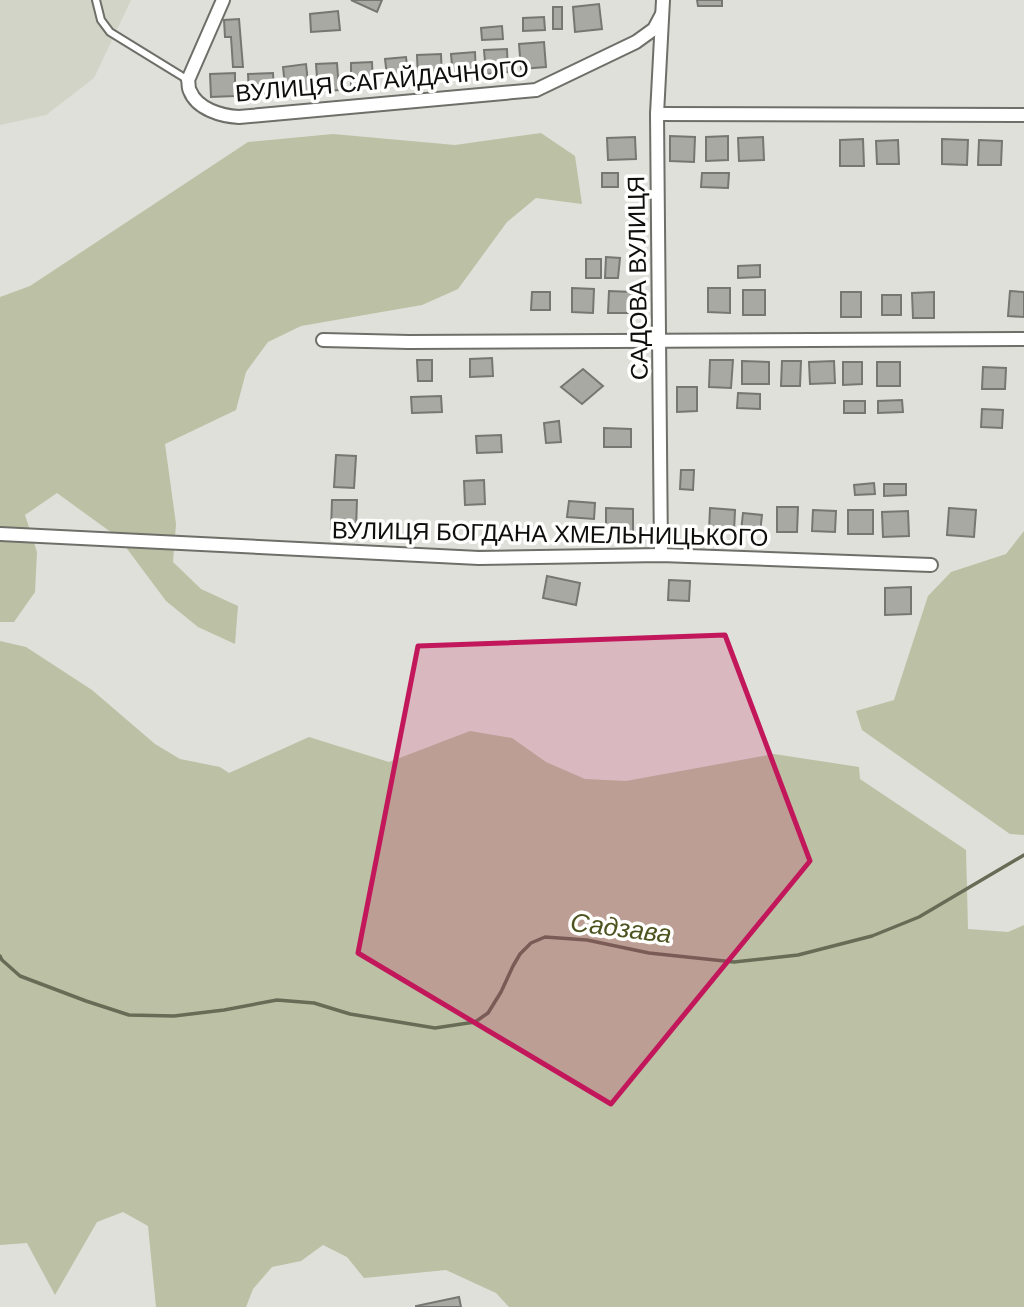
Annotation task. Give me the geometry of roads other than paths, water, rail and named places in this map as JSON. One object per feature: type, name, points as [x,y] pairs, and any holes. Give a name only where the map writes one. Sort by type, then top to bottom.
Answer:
[{"type":"street","points":[[188,80],[223,0]]},
{"type":"street","name":"САДОВА ВУЛИЦЯ","points":[[661,555],[657,114],[663,0]]},
{"type":"street","name":"ВУЛИЦЯ САГАЙДАЧНОГО","points":[[188,80],[190,92],[198,102],[215,113],[239,117],[536,90],[636,42],[654,29],[662,14]]},
{"type":"street","points":[[657,114],[1024,115]]},
{"type":"street","points":[[323,340],[423,342],[1024,339]]},
{"type":"street","name":"ВУЛИЦЯ БОГДАНА ХМЕЛЬНИЦЬКОГО","points":[[0,534],[479,558],[661,555],[931,565]]},
{"type":"lane","points":[[96,0],[101,20],[110,32],[188,80]]},
{"type":"waterway","name":"Садзава","points":[[0,956],[20,976],[129,1015],[174,1016],[277,1000],[314,1003],[350,1014],[435,1028],[475,1022],[488,1013],[520,954],[531,943],[545,937],[587,940],[649,953],[734,962],[798,955],[872,936],[919,917],[1024,855]]}]
